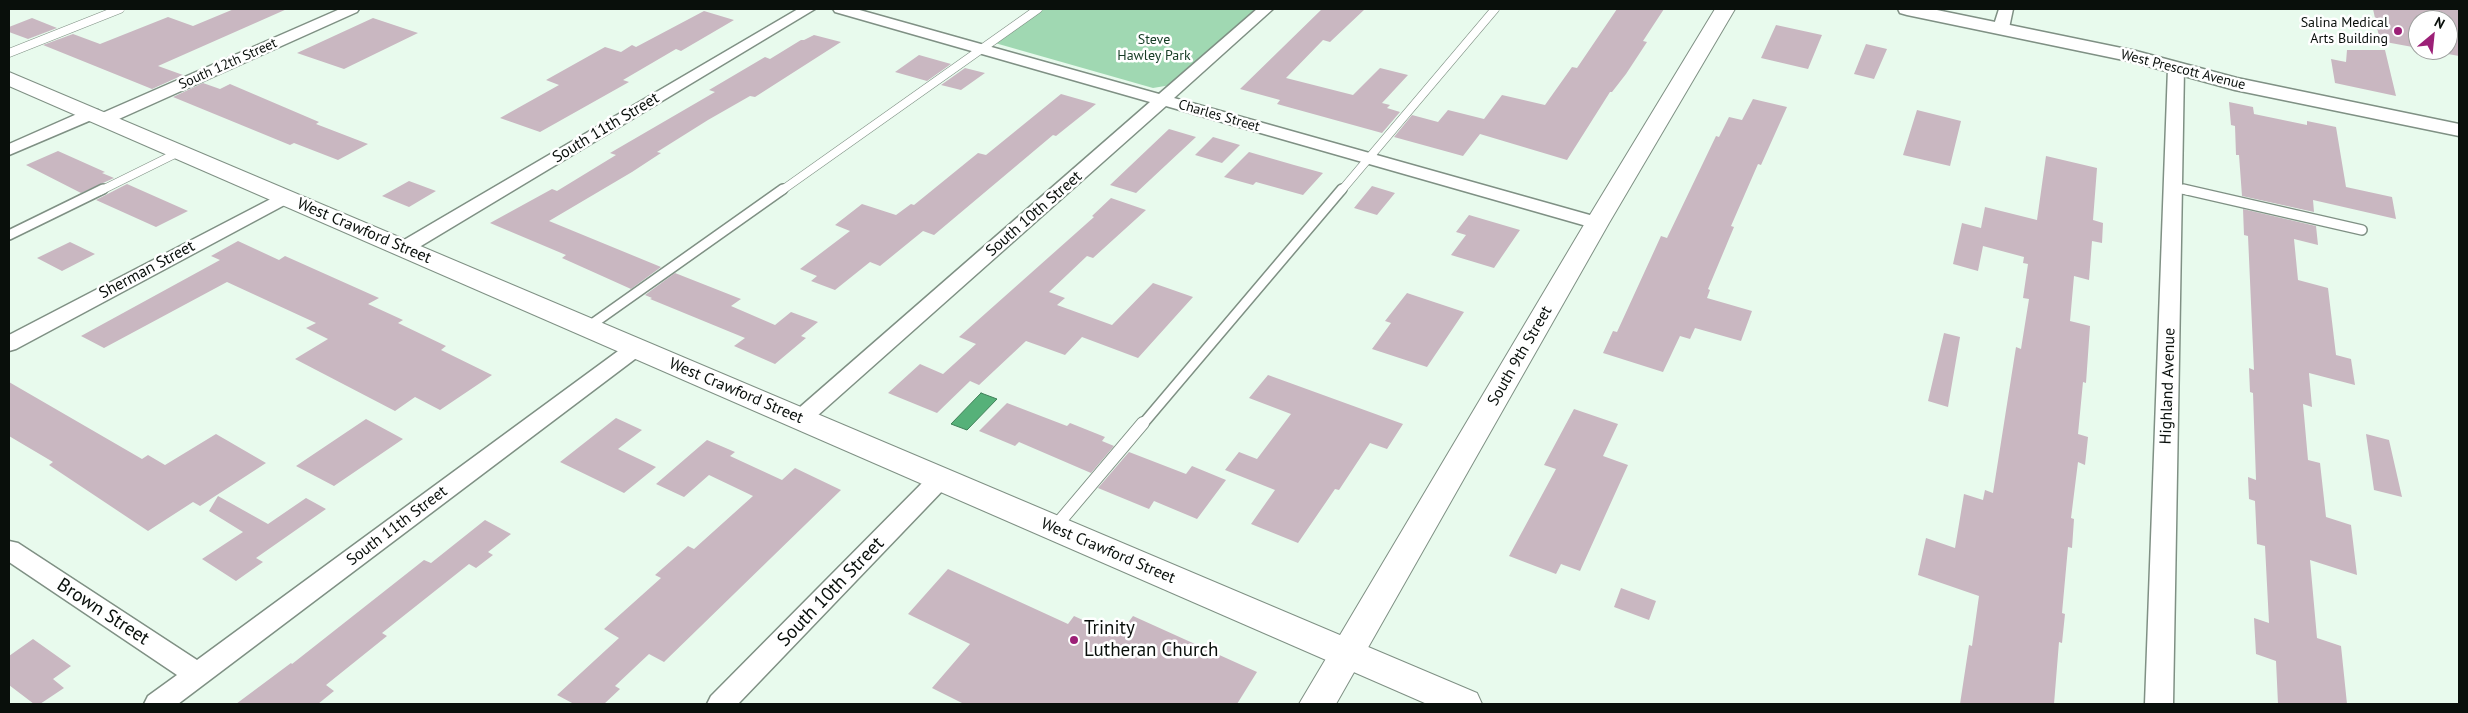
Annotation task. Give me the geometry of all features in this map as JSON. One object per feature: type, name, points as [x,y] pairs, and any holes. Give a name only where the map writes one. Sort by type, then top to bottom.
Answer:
[{"type":"main road","name":"South 9th Street","points":[[1317,704],[1597,223],[1725,9]]},
{"type":"main road","name":"West Crawford Street","points":[[9,78],[1464,704]]},
{"type":"street","name":"South 12th Street","points":[[9,150],[98,116],[352,9]]},
{"type":"street","name":"South 11th Street","points":[[404,248],[808,9]]},
{"type":"street","name":"Charles Street","points":[[840,9],[1597,223]]},
{"type":"street","name":"South 10th Street","points":[[800,418],[1164,101],[1266,9]]},
{"type":"street","name":"West Prescott Avenue","points":[[1907,9],[2136,57],[2235,84],[2459,130]]},
{"type":"street","points":[[2001,28],[2006,9]]},
{"type":"street","name":"Highland Avenue","points":[[2159,704],[2176,68]]},
{"type":"street","name":"Sherman Street","points":[[9,344],[286,197]]},
{"type":"street","name":"South 11th Street","points":[[158,704],[636,348]]},
{"type":"street","name":"South 10th Street","points":[[721,704],[940,479]]},
{"type":"street","name":"Brown Street","points":[[9,550],[198,675]]},
{"type":"lane","points":[[9,53],[120,9]]},
{"type":"lane","points":[[588,327],[1038,9]]},
{"type":"lane","points":[[1054,528],[1495,9]]},
{"type":"lane","points":[[9,235],[179,152]]},
{"type":"lane","points":[[2173,187],[2362,230]]},
{"type":"green space","name":"Steve Hawley Park","points":[[1043,9],[1255,9],[1171,85],[1153,88],[995,43]]},
{"type":"shaded area","points":[[981,393],[997,399],[967,430],[951,424]]},
{"type":"building","points":[[234,9],[287,9],[158,66],[183,75],[152,89],[43,45],[73,34],[100,44],[168,17],[193,26]]},
{"type":"building","points":[[1322,9],[1365,9],[1330,42],[1323,40],[1286,78],[1353,95],[1380,68],[1408,75],[1382,103],[1390,105],[1387,108],[1400,112],[1382,133],[1277,104],[1280,100],[1240,89]]},
{"type":"building","points":[[1617,9],[1664,9],[1643,41],[1647,42],[1626,74],[1610,92],[1567,160],[1480,134],[1463,156],[1394,137],[1412,115],[1438,122],[1448,110],[1484,119],[1502,95],[1545,105],[1572,67],[1577,68]]},
{"type":"building","points":[[2373,9],[2459,9],[2459,56],[2458,10],[2408,10],[2408,46],[2380,41]]},
{"type":"building","points":[[704,11],[734,20],[681,51],[676,49],[623,80],[629,82],[540,132],[500,118],[559,85],[546,80],[605,47],[621,52],[632,45],[636,47]]},
{"type":"building","points":[[32,18],[57,28],[28,39],[9,32],[9,27]]},
{"type":"building","points":[[373,18],[418,33],[344,69],[297,53]]},
{"type":"building","points":[[1776,25],[1822,35],[1808,69],[1761,58]]},
{"type":"building","points":[[814,35],[841,42],[755,97],[750,96],[708,120],[657,152],[661,153],[632,172],[549,221],[661,267],[631,289],[562,258],[566,255],[490,223],[552,189],[557,191],[616,155],[610,153],[715,92],[709,90],[765,57],[770,59],[801,40]]},
{"type":"building","points":[[1866,44],[1887,49],[1874,79],[1854,74]]},
{"type":"building","points":[[2347,50],[2385,50],[2396,96],[2335,83],[2331,59],[2346,62]]},
{"type":"building","points":[[919,55],[951,64],[927,81],[895,72]]},
{"type":"building","points":[[965,68],[985,73],[961,90],[941,85]]},
{"type":"building","points":[[203,83],[220,89],[230,84],[319,122],[316,124],[368,144],[338,160],[294,143],[290,145],[173,97]]},
{"type":"building","points":[[1061,94],[1096,104],[1056,136],[1053,135],[934,235],[923,231],[880,266],[870,262],[835,290],[811,281],[817,276],[800,269],[850,231],[835,225],[862,204],[896,215],[911,204],[914,205],[978,153],[986,155]]},
{"type":"building","points":[[1753,99],[1787,107],[1761,165],[1758,164],[1731,226],[1734,227],[1708,289],[1710,290],[1707,298],[1752,311],[1741,341],[1695,328],[1690,339],[1680,336],[1663,372],[1603,353],[1613,331],[1617,332],[1661,236],[1667,238],[1716,136],[1719,137],[1729,117],[1742,120]]},
{"type":"building","points":[[2229,102],[2253,107],[2254,114],[2307,125],[2307,121],[2336,127],[2346,187],[2392,197],[2396,219],[2313,200],[2314,212],[2242,196],[2239,155],[2236,155],[2235,126],[2231,125]]},
{"type":"building","points":[[1917,110],[1961,121],[1950,166],[1903,155]]},
{"type":"building","points":[[1169,129],[1196,137],[1136,193],[1110,185]]},
{"type":"building","points":[[1213,137],[1240,145],[1222,163],[1195,155]]},
{"type":"building","points":[[58,151],[114,178],[81,193],[26,165]]},
{"type":"building","points":[[1249,152],[1323,173],[1303,195],[1256,182],[1253,185],[1224,177]]},
{"type":"building","points":[[2046,156],[2097,168],[2093,220],[2103,223],[2102,243],[2092,241],[2089,280],[2074,276],[2070,321],[2090,326],[2086,383],[2083,382],[2078,434],[2088,437],[2085,465],[2078,462],[2071,518],[2074,519],[2072,548],[2068,547],[2062,613],[2065,614],[2062,643],[2059,642],[2054,704],[1960,704],[1969,645],[1972,646],[1979,596],[1918,575],[1926,538],[1955,548],[1964,494],[1983,500],[1985,490],[1993,493],[2016,347],[2021,349],[2029,299],[2023,298],[2028,264],[2023,263],[2024,257],[1983,246],[1978,271],[1953,264],[1962,223],[1981,228],[1985,207],[2037,220]]},
{"type":"building","points":[[409,181],[436,191],[409,207],[382,196]]},
{"type":"building","points":[[127,184],[188,211],[156,227],[96,200]]},
{"type":"building","points":[[1372,186],[1395,193],[1377,215],[1354,208]]},
{"type":"building","points":[[1111,198],[1146,210],[1093,258],[1087,256],[1049,292],[1065,298],[1057,305],[1112,325],[1153,283],[1193,297],[1138,358],[1082,337],[1065,355],[1026,341],[979,385],[970,381],[937,413],[888,393],[920,364],[943,374],[976,344],[959,337],[1094,217],[1092,216]]},
{"type":"building","points":[[2243,209],[2316,226],[2318,245],[2294,239],[2298,280],[2328,288],[2336,355],[2351,359],[2355,385],[2309,373],[2312,407],[2303,404],[2308,460],[2320,463],[2326,517],[2351,525],[2357,575],[2310,560],[2317,638],[2341,646],[2347,704],[2278,704],[2276,661],[2256,654],[2254,618],[2269,623],[2265,546],[2257,544],[2255,501],[2249,499],[2248,477],[2256,480],[2253,393],[2250,392],[2249,368],[2254,370],[2248,236],[2244,235]]},
{"type":"building","points":[[1469,215],[1520,230],[1494,268],[1451,255],[1466,235],[1456,232]]},
{"type":"building","points":[[238,241],[279,260],[285,256],[379,298],[368,304],[403,320],[398,323],[446,346],[441,350],[492,375],[440,410],[415,397],[395,411],[295,359],[328,339],[306,328],[316,323],[227,282],[104,348],[81,336],[220,260],[211,256]]},
{"type":"building","points":[[70,242],[95,254],[62,271],[37,258]]},
{"type":"building","points":[[675,273],[741,299],[731,306],[775,325],[791,312],[818,322],[801,336],[806,338],[775,364],[734,346],[745,338],[650,299],[652,298],[645,295]]},
{"type":"building","points":[[1407,293],[1464,312],[1427,367],[1372,349],[1391,323],[1385,321]]},
{"type":"building","points":[[1944,333],[1960,337],[1948,407],[1928,401]]},
{"type":"building","points":[[1268,375],[1403,424],[1387,449],[1370,443],[1339,490],[1335,489],[1298,543],[1251,524],[1275,490],[1225,470],[1239,452],[1257,459],[1291,414],[1249,398]]},
{"type":"building","points":[[9,382],[142,459],[148,455],[165,465],[216,434],[266,463],[200,506],[193,502],[148,531],[49,465],[53,462],[9,436]]},
{"type":"building","points":[[1007,403],[1067,426],[1070,423],[1105,437],[1102,441],[1114,446],[1091,473],[1019,442],[1015,446],[979,431]]},
{"type":"building","points":[[1574,409],[1618,424],[1603,456],[1628,465],[1580,571],[1561,564],[1556,574],[1509,556],[1556,469],[1544,465]]},
{"type":"building","points":[[616,418],[642,430],[618,449],[656,467],[624,493],[560,462]]},
{"type":"building","points":[[366,419],[403,439],[334,486],[296,466]]},
{"type":"building","points":[[2366,434],[2389,440],[2402,497],[2374,490]]},
{"type":"building","points":[[707,440],[735,452],[730,456],[782,480],[795,468],[841,490],[664,662],[649,654],[615,686],[620,689],[604,704],[574,704],[557,695],[619,638],[604,629],[661,578],[655,575],[688,546],[694,549],[753,496],[709,475],[684,497],[656,484]]},
{"type":"building","points":[[1129,452],[1186,474],[1192,466],[1226,480],[1197,519],[1154,501],[1149,509],[1098,488]]},
{"type":"building","points":[[218,496],[268,524],[306,498],[326,509],[256,558],[263,562],[236,581],[202,559],[243,532],[209,511]]},
{"type":"building","points":[[485,520],[511,534],[488,552],[493,555],[476,568],[469,564],[382,633],[387,636],[326,685],[334,691],[318,704],[236,704],[292,664],[424,560],[431,563]]},
{"type":"building","name":"Trinity Lutheran Church","points":[[948,569],[1068,624],[1074,616],[1118,636],[1133,616],[1257,672],[1237,704],[964,704],[932,688],[970,644],[908,614]]},
{"type":"building","points":[[1621,588],[1656,601],[1649,620],[1614,607]]},
{"type":"building","points":[[33,639],[71,666],[53,679],[64,688],[40,704],[34,704],[9,685],[9,656]]},
{"type":"place","name":"Salina Medical Arts Building","points":[[2398,31]]},
{"type":"place","name":"Trinity Lutheran Church","points":[[1074,640]]}]
